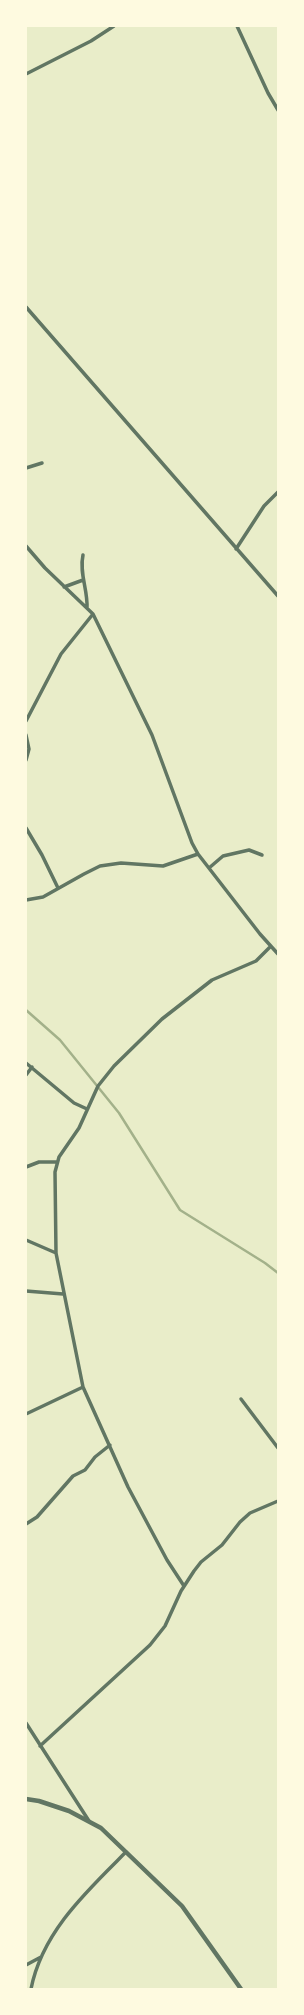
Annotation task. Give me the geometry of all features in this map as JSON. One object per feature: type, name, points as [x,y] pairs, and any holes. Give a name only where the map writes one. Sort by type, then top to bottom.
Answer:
[{"type":"street","points":[[26,74],[91,41],[114,26]]},
{"type":"street","points":[[237,26],[268,93],[278,110]]},
{"type":"street","points":[[26,307],[278,596]]},
{"type":"street","points":[[26,468],[42,463]]},
{"type":"street","points":[[236,549],[264,506],[278,492]]},
{"type":"street","points":[[26,546],[45,568],[93,614],[152,735],[181,816],[198,854],[270,947],[278,954]]},
{"type":"street","points":[[83,555],[82,568],[88,601],[87,608]]},
{"type":"street","points":[[64,587],[83,580]]},
{"type":"street","points":[[26,721],[61,654],[93,614]]},
{"type":"street","points":[[26,735],[29,749],[26,760]]},
{"type":"street","points":[[26,828],[42,855],[58,888]]},
{"type":"street","points":[[209,868],[223,856],[249,850],[262,855]]},
{"type":"street","points":[[26,900],[43,897],[100,866],[121,863],[163,866],[198,854]]},
{"type":"street","points":[[184,1586],[167,1560],[128,1487],[83,1387],[63,1294],[56,1253],[54,1186],[57,1162],[79,1128],[98,1086],[114,1066],[162,1019],[212,980],[256,961],[270,947]]},
{"type":"street","points":[[26,1063],[74,1103],[87,1109]]},
{"type":"street","points":[[26,1075],[32,1067]]},
{"type":"street","points":[[26,1167],[39,1162],[57,1162]]},
{"type":"street","points":[[26,1240],[56,1253]]},
{"type":"street","points":[[26,1291],[63,1294]]},
{"type":"street","points":[[26,1414],[83,1387]]},
{"type":"street","points":[[241,1400],[278,1448]]},
{"type":"street","points":[[26,1524],[37,1517],[74,1476],[85,1470],[95,1457],[110,1445]]},
{"type":"street","points":[[40,1746],[150,1645],[165,1626],[184,1586],[201,1562],[222,1544],[240,1522],[250,1513],[278,1501]]},
{"type":"street","points":[[26,1723],[89,1821]]},
{"type":"street","points":[[26,1799],[39,1801],[69,1811],[101,1828],[182,1906],[241,1989]]},
{"type":"street","points":[[31,1989],[41,1956],[57,1926],[126,1852]]},
{"type":"street","points":[[26,1965],[41,1956]]},
{"type":"waterway","points":[[26,1010],[60,1040],[119,1113],[180,1210],[265,1263],[278,1273]]}]
